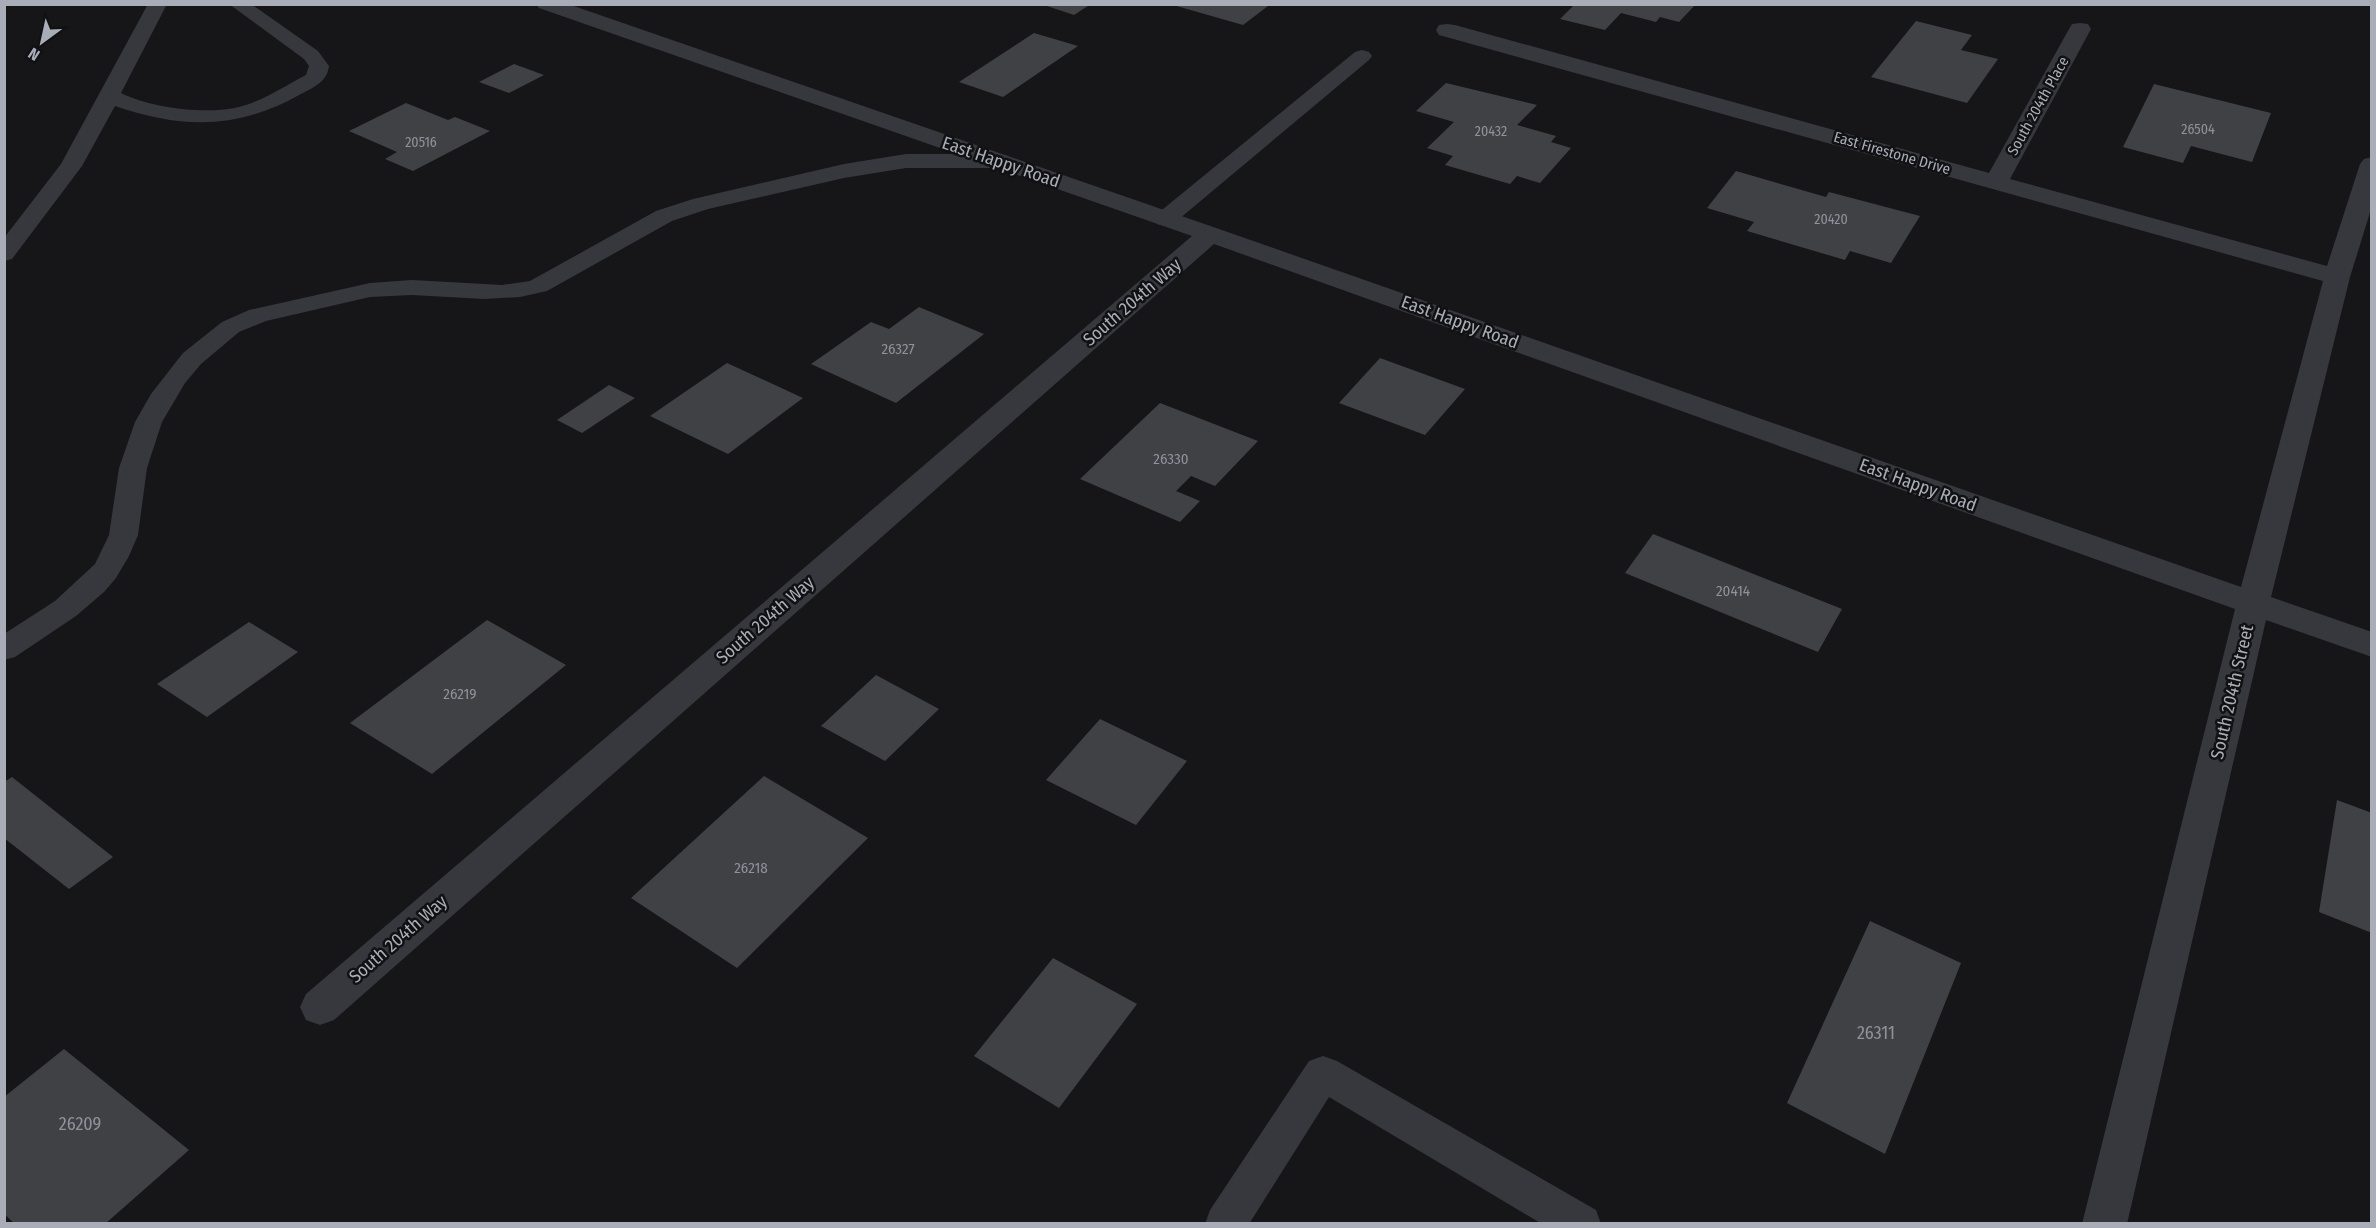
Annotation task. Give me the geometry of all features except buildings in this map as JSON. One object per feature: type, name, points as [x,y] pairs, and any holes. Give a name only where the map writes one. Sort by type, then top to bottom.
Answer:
[{"type":"street","name":"East Happy Road","points":[[546,4],[1210,234],[2372,645]]},
{"type":"street","name":"South 204th Place","points":[[1996,182],[2080,29]]},
{"type":"street","name":"East Firestone Drive","points":[[1447,30],[2337,277]]},
{"type":"street","name":"South 204th Street","points":[[2104,1224],[2253,604],[2337,277],[2372,164]]},
{"type":"street","name":"South 204th Way","points":[[320,1007],[1210,234]]},
{"type":"lane","points":[[4,254],[71,166],[158,4]]},
{"type":"lane","points":[[110,95],[129,105],[197,115],[228,116],[261,106],[313,79],[319,66],[310,55],[238,4]]},
{"type":"lane","points":[[1165,219],[1362,56]]},
{"type":"lane","points":[[4,649],[52,619],[90,587],[114,557],[127,525],[133,470],[148,420],[191,358],[217,335],[243,322],[359,292],[395,288],[519,292],[538,286],[664,216],[701,204],[843,171],[906,161],[999,161]]},
{"type":"lane","points":[[1224,1224],[1323,1073],[1581,1224]]}]
